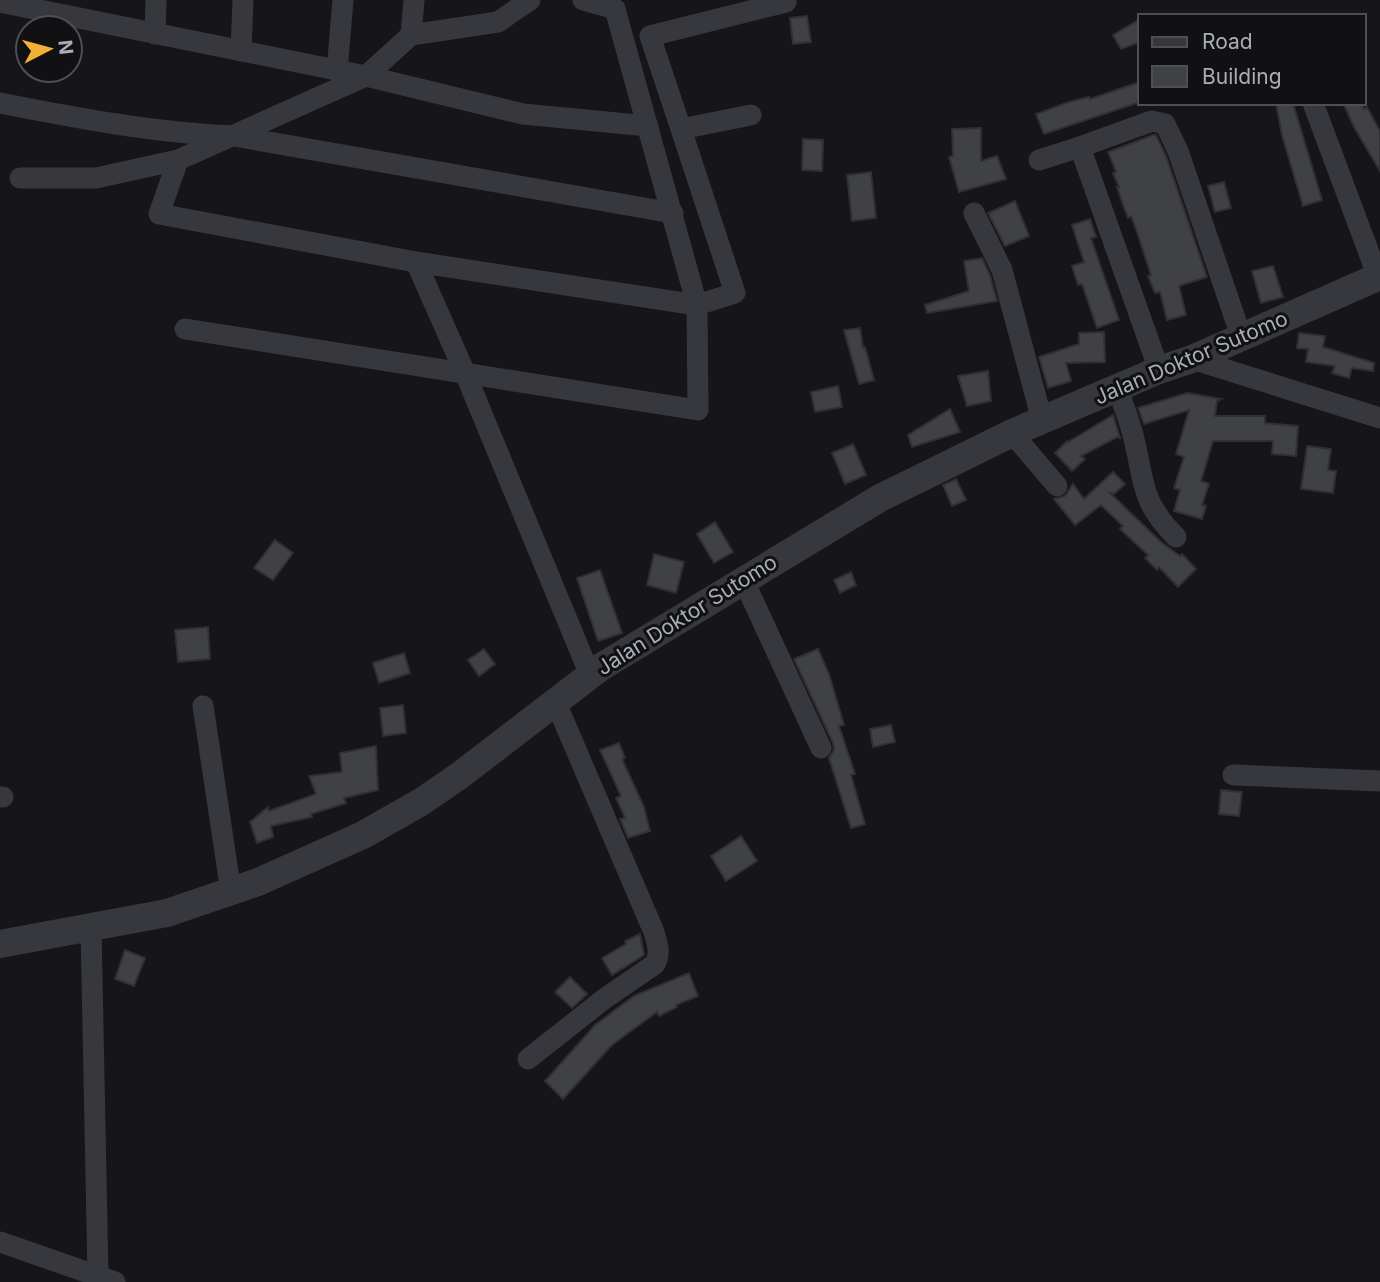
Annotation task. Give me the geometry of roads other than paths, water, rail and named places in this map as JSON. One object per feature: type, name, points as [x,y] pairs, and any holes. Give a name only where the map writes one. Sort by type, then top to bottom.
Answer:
[{"type":"street","points":[[155,34],[156,0]]},
{"type":"street","points":[[241,51],[243,0]]},
{"type":"street","points":[[337,71],[342,0]]},
{"type":"street","points":[[411,35],[414,0]]},
{"type":"street","points":[[20,178],[96,178],[178,160],[366,76],[411,35],[498,22],[530,0]]},
{"type":"street","points":[[185,329],[698,410],[697,305],[673,213],[615,9],[583,0]]},
{"type":"street","points":[[0,2],[62,7],[155,34],[366,76],[523,114],[648,126]]},
{"type":"street","points":[[178,160],[159,214],[416,262],[697,305],[735,293],[650,36],[786,2]]},
{"type":"street","points":[[0,103],[88,120],[234,136],[673,213]]},
{"type":"street","points":[[1313,105],[1379,276]]},
{"type":"street","points":[[681,129],[751,115]]},
{"type":"street","points":[[1039,160],[1152,121],[1165,124],[1178,151],[1241,336]]},
{"type":"street","points":[[1080,146],[1159,370]]},
{"type":"street","points":[[974,213],[1002,271],[1042,420]]},
{"type":"street","points":[[416,262],[590,675]]},
{"type":"street","name":"Jalan Doktor Sutomo","points":[[0,944],[167,913],[232,892],[363,835],[421,802],[590,675],[743,579],[880,498],[1012,433],[1159,370],[1192,359],[1379,276]]},
{"type":"street","points":[[1192,359],[1380,418]]},
{"type":"street","points":[[1117,388],[1133,437],[1150,506],[1158,520],[1176,537]]},
{"type":"street","points":[[1012,433],[1058,486]]},
{"type":"street","points":[[743,579],[821,748]]},
{"type":"street","points":[[528,1059],[654,964],[658,959],[659,949],[556,703]]},
{"type":"street","points":[[203,706],[232,892]]},
{"type":"street","points":[[1233,775],[1380,781]]},
{"type":"street","points":[[0,1241],[70,1275],[106,1279],[91,928]]}]
